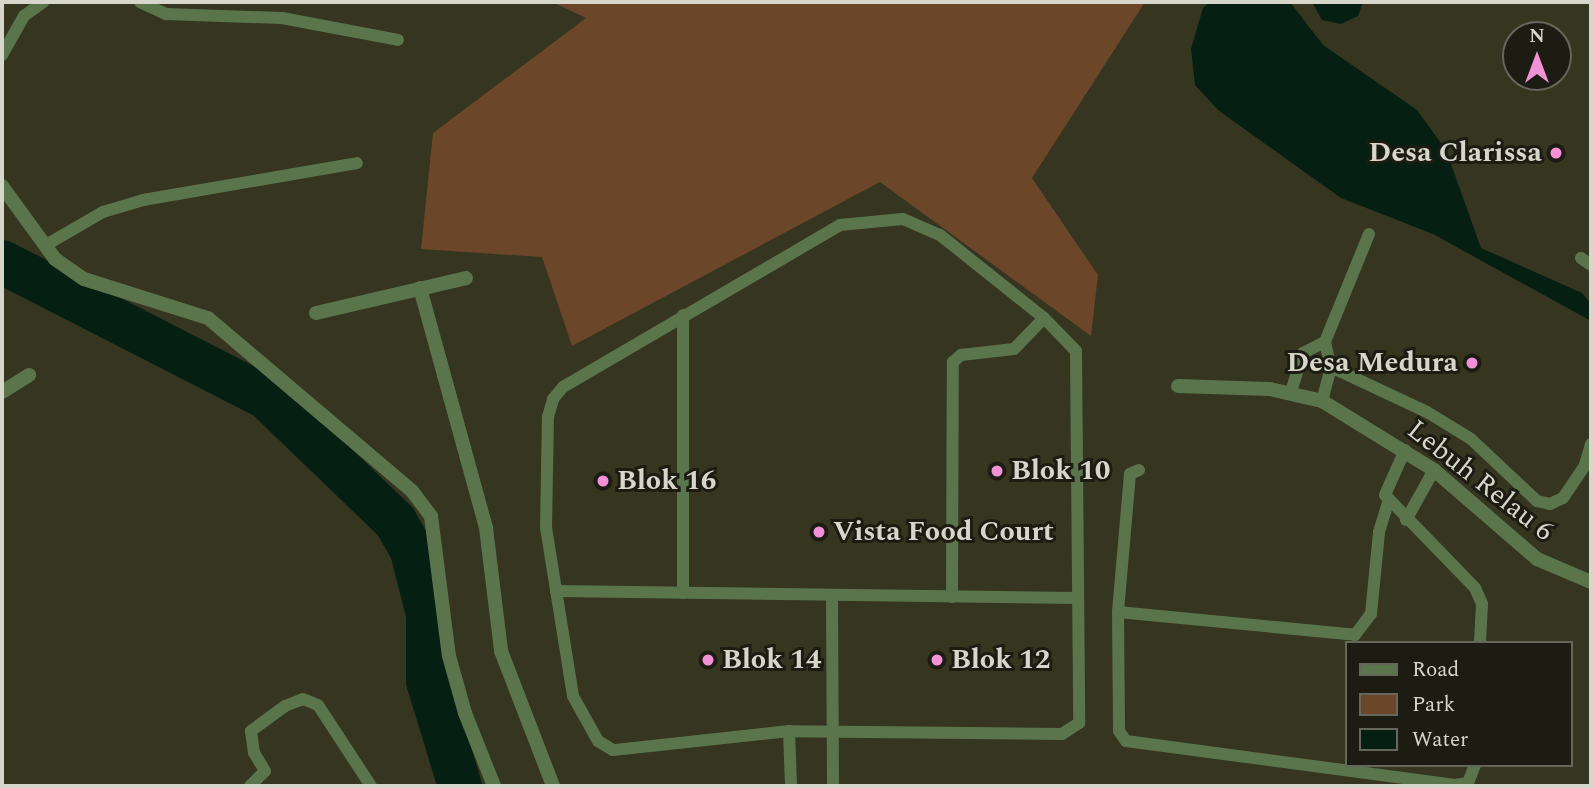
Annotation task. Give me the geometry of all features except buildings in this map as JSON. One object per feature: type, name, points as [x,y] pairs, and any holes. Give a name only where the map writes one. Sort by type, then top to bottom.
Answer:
[{"type":"street","points":[[2,186],[55,259],[84,279],[208,318],[412,491],[430,516],[450,656],[465,713],[494,786]]},
{"type":"street","points":[[316,313],[466,278]]},
{"type":"street","points":[[420,288],[486,528],[501,651],[553,786]]},
{"type":"street","points":[[2,392],[29,375]]},
{"type":"street","name":"Lebuh Relau 6","points":[[1178,386],[1291,391],[1322,401],[1434,470],[1537,559],[1591,582]]},
{"type":"lane","points":[[2,55],[24,16],[43,2]]},
{"type":"lane","points":[[140,2],[166,14],[282,18],[398,40]]},
{"type":"lane","points":[[46,244],[103,212],[143,200],[357,163]]},
{"type":"lane","points":[[903,219],[940,235],[1071,342],[1077,359],[1079,723],[1073,731],[1062,734],[789,731],[612,750],[598,741],[573,695],[546,528],[548,417],[553,399],[563,387],[683,315],[840,225],[903,219]]},
{"type":"lane","points":[[1322,401],[1331,367],[1325,342],[1369,234]]},
{"type":"lane","points":[[683,315],[683,593]]},
{"type":"lane","points":[[952,597],[953,362],[961,355],[1014,349],[1044,318]]},
{"type":"lane","points":[[1291,391],[1303,353],[1325,342]]},
{"type":"lane","points":[[1331,367],[1427,412],[1471,439],[1537,501],[1550,504],[1563,498],[1585,465],[1591,444]]},
{"type":"lane","points":[[1118,612],[1355,635],[1371,614],[1379,532],[1388,503],[1385,487],[1405,450]]},
{"type":"lane","points":[[1139,470],[1130,474],[1118,612],[1119,731],[1126,741],[1455,785],[1468,783],[1474,767]]},
{"type":"lane","points":[[1406,520],[1434,470]]},
{"type":"lane","points":[[1388,503],[1475,588],[1482,604],[1480,641]]},
{"type":"lane","points":[[556,591],[1078,598]]},
{"type":"lane","points":[[832,595],[833,786]]},
{"type":"lane","points":[[250,786],[265,771],[254,753],[251,731],[285,706],[303,699],[318,705],[371,786]]},
{"type":"lane","points":[[789,731],[791,786]]},
{"type":"green space","points":[[552,2],[1145,2],[1032,178],[1098,275],[1091,336],[880,182],[572,346],[542,257],[421,249],[433,133],[586,18]]},
{"type":"water","points":[[1210,2],[1290,2],[1323,45],[1417,110],[1446,150],[1481,248],[1582,293],[1591,304],[1591,321],[1433,234],[1341,198],[1218,110],[1195,85],[1191,49],[1203,8]]},
{"type":"water","points":[[1312,2],[1363,2],[1358,16],[1341,24],[1322,20]]},
{"type":"waterway","points":[[2,262],[266,397],[395,521],[412,551],[428,614],[428,681],[460,786]]},
{"type":"place","name":"Desa Clarissa","points":[[1556,153]]},
{"type":"place","name":"Desa Medura","points":[[1472,363]]},
{"type":"place","name":"Blok 10","points":[[997,471]]},
{"type":"place","name":"Blok 16","points":[[603,481]]},
{"type":"place","name":"Vista Food Court","points":[[819,532]]},
{"type":"place","name":"Blok 14","points":[[708,660]]},
{"type":"place","name":"Blok 12","points":[[937,660]]}]
